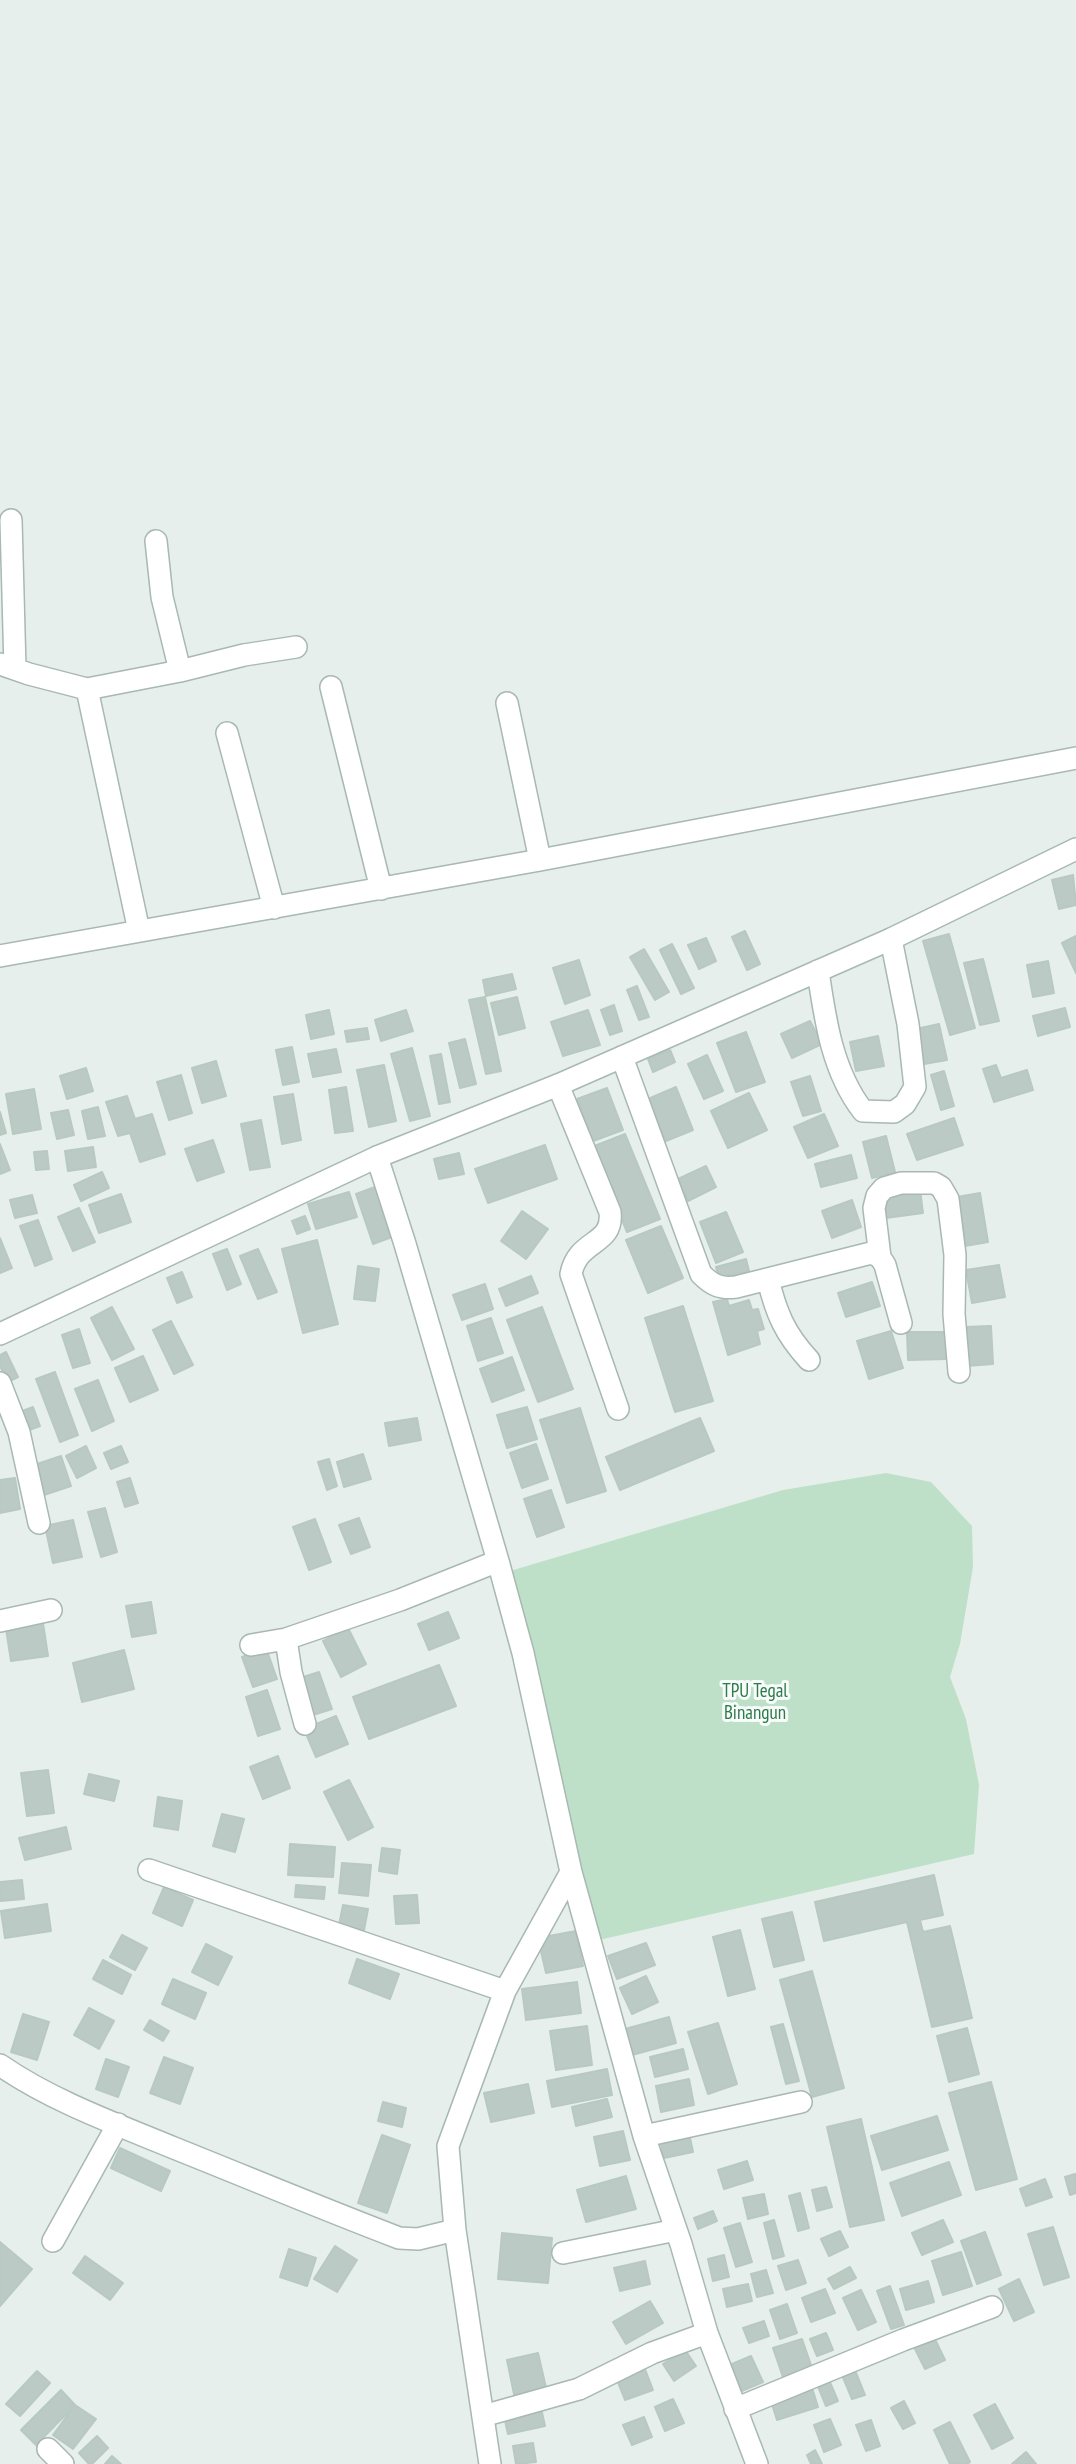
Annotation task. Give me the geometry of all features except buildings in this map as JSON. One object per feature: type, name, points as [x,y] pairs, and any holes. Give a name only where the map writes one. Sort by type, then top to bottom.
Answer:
[{"type":"street","points":[[11,520],[8,666],[87,689],[244,655],[296,647]]},
{"type":"street","points":[[156,541],[162,597],[180,671]]},
{"type":"street","points":[[331,687],[381,889]]},
{"type":"street","points":[[87,689],[139,931]]},
{"type":"street","points":[[507,703],[540,860]]},
{"type":"street","points":[[227,733],[274,908]]},
{"type":"street","points":[[0,956],[540,860],[1076,758]]},
{"type":"street","points":[[0,1334],[377,1157],[622,1058],[891,939],[1076,849]]},
{"type":"street","points":[[818,971],[824,1015],[841,1077],[851,1096],[863,1111],[894,1112],[905,1104],[915,1087],[908,1024],[891,939]]},
{"type":"street","points":[[622,1058],[701,1274],[710,1283],[723,1288],[872,1253],[880,1257],[886,1265],[901,1323]]},
{"type":"street","points":[[558,1085],[612,1222],[608,1231],[578,1254],[571,1274],[618,1409]]},
{"type":"street","points":[[377,1157],[498,1560],[523,1653],[571,1872],[644,2136],[707,2333],[757,2464]]},
{"type":"street","points":[[880,1257],[874,1208],[877,1196],[884,1188],[901,1183],[934,1183],[941,1187],[948,1199],[955,1255],[954,1314],[959,1372]]},
{"type":"street","points":[[768,1279],[774,1308],[809,1360]]},
{"type":"street","points":[[0,1383],[19,1432],[38,1523]]},
{"type":"street","points":[[251,1645],[286,1639],[400,1600],[498,1560]]},
{"type":"street","points":[[0,1621],[51,1610]]},
{"type":"street","points":[[286,1639],[291,1672],[305,1724]]},
{"type":"street","points":[[149,1870],[505,1991]]},
{"type":"street","points":[[490,2464],[455,2230],[448,2146],[505,1991],[571,1872]]},
{"type":"street","points":[[0,2065],[19,2079],[118,2124],[398,2238],[418,2239],[455,2230]]},
{"type":"street","points":[[644,2136],[801,2102]]},
{"type":"street","points":[[53,2241],[118,2124]]},
{"type":"street","points":[[563,2253],[676,2230]]},
{"type":"street","points":[[736,2409],[903,2340],[992,2307]]},
{"type":"street","points":[[483,2416],[579,2389],[652,2353],[707,2333]]},
{"type":"street","points":[[48,2449],[63,2464]]},
{"type":"green space","name":"TPU Tegal Binangun","points":[[886,1473],[931,1482],[972,1526],[973,1567],[960,1644],[950,1677],[966,1719],[979,1785],[974,1854],[599,1940],[510,1571],[783,1490]]}]
